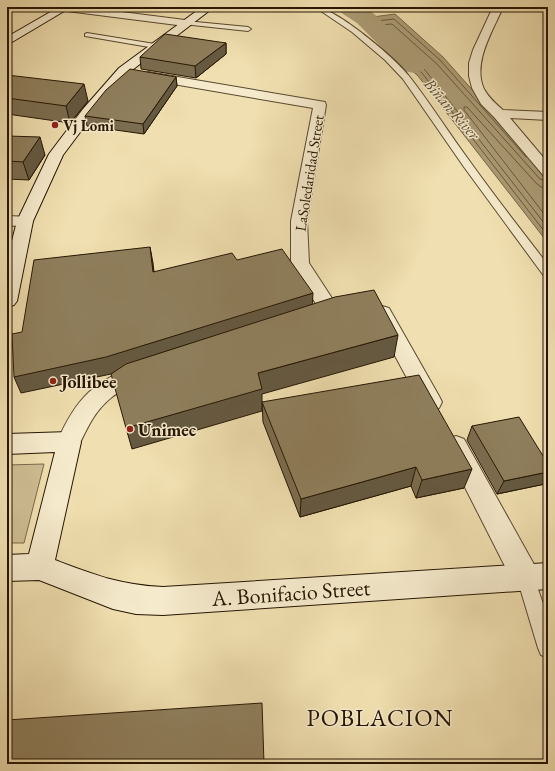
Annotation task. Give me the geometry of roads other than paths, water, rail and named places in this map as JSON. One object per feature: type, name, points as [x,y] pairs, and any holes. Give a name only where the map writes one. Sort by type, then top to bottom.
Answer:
[{"type":"street","points":[[7,42],[63,7],[185,23]]},
{"type":"street","points":[[7,301],[25,221],[56,154],[88,112],[123,71],[185,23],[209,7]]},
{"type":"street","points":[[498,7],[474,64],[474,75],[477,86],[484,99],[499,114],[548,172]]},
{"type":"street","name":"LaSoledaridad Street","points":[[123,71],[320,105],[299,221],[300,263],[331,312]]},
{"type":"street","points":[[499,114],[548,116]]},
{"type":"street","points":[[7,221],[25,221]]},
{"type":"street","points":[[308,319],[331,312],[377,304],[444,425],[537,577]]},
{"type":"street","points":[[7,568],[40,567],[69,442],[77,421],[88,404],[104,390],[122,379],[160,367]]},
{"type":"street","points":[[7,444],[69,442]]},
{"type":"street","name":"A. Bonifacio Street","points":[[40,567],[112,594],[136,600],[163,601],[537,577]]},
{"type":"lane","points":[[318,7],[354,31],[388,58],[406,77],[467,165],[548,273]]},
{"type":"lane","points":[[185,23],[248,29]]},
{"type":"lane","points":[[87,35],[155,46]]},
{"type":"lane","points":[[537,577],[548,648]]},
{"type":"water","points":[[395,14],[443,57],[548,175],[548,243],[418,76],[353,16],[365,18]]},
{"type":"waterway","name":"Biñan River","points":[[348,7],[365,18],[414,65]]},
{"type":"place","name":"Vj Lomi","points":[[55,125]]},
{"type":"place","name":"Jollibee","points":[[53,381]]},
{"type":"place","name":"Unimec","points":[[130,429]]},
{"type":"district","name":"POBLACION","points":[[380,717]]}]
